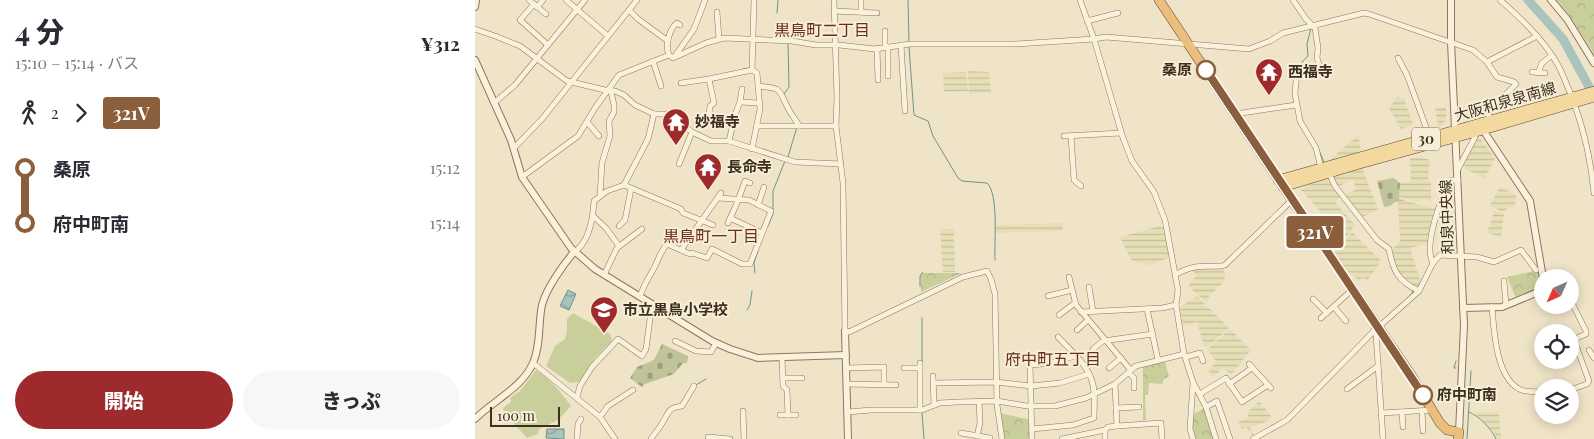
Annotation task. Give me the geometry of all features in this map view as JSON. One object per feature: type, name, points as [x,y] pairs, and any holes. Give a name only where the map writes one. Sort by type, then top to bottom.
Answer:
[{"type":"highway","points":[[1159,0],[1443,427],[1459,436]]},
{"type":"main road","name":"大阪和泉泉南線","points":[[1281,183],[1321,168],[1430,138],[1483,130],[1574,100],[1594,91]]},
{"type":"main road","name":"大阪和泉泉南線","points":[[1281,183],[1329,173],[1456,134],[1488,121],[1594,97]]},
{"type":"street","points":[[475,6],[476,0]]},
{"type":"street","points":[[543,0],[533,4],[520,20],[548,45]]},
{"type":"street","points":[[566,0],[608,36]]},
{"type":"street","points":[[495,103],[506,94],[585,0]]},
{"type":"street","points":[[514,148],[542,119],[637,0]]},
{"type":"street","points":[[671,56],[694,29],[705,0]]},
{"type":"street","points":[[752,70],[754,0]]},
{"type":"street","points":[[834,0],[836,126],[843,182],[848,439]]},
{"type":"street","points":[[861,0],[861,12]]},
{"type":"street","points":[[1080,0],[1094,40],[1121,133],[1132,161],[1154,192],[1163,213],[1176,274],[1178,290],[1176,305],[1185,356],[1193,382],[1206,407],[1216,439]]},
{"type":"street","points":[[1293,0],[1315,28],[1318,48],[1317,58],[1320,68],[1299,75],[1295,81],[1296,105],[1300,121],[1316,148],[1321,168]]},
{"type":"street","name":"和泉中央線","points":[[1451,0],[1451,42],[1463,308],[1463,361],[1459,436]]},
{"type":"street","points":[[1500,0],[1537,36],[1561,70],[1585,132],[1594,193]]},
{"type":"street","points":[[1551,0],[1567,19],[1594,62]]},
{"type":"street","points":[[533,4],[546,14]]},
{"type":"street","points":[[629,10],[637,19],[668,42]]},
{"type":"street","points":[[834,11],[877,13]]},
{"type":"street","points":[[717,12],[720,20],[719,39]]},
{"type":"street","points":[[1087,21],[1118,14]]},
{"type":"street","points":[[522,177],[578,136],[595,108],[619,75],[719,39],[729,42],[752,40],[793,41],[816,45],[835,44],[877,48],[933,43],[1015,44],[1094,40],[1106,37],[1249,49],[1270,41],[1283,33],[1347,17],[1369,14],[1473,50],[1487,62],[1497,77],[1516,84],[1489,111],[1488,121]]},
{"type":"street","points":[[671,56],[667,47],[668,42],[674,25],[677,23],[681,25]]},
{"type":"street","points":[[475,30],[520,46],[571,83],[609,90],[624,95],[635,105],[654,114],[669,114],[691,132],[711,141],[729,141],[795,162],[841,164]]},
{"type":"street","points":[[885,31],[886,73]]},
{"type":"street","points":[[1487,62],[1537,36]]},
{"type":"street","points":[[901,45],[903,108]]},
{"type":"street","points":[[877,48],[877,80]]},
{"type":"street","points":[[1538,73],[1542,62],[1551,56]]},
{"type":"street","points":[[1398,58],[1407,76],[1430,138]]},
{"type":"street","points":[[475,60],[514,148],[522,177],[574,252],[604,275],[716,343],[730,349],[758,358],[846,355]]},
{"type":"street","points":[[653,62],[661,86]]},
{"type":"street","points":[[681,83],[752,70],[757,73],[758,123],[752,149]]},
{"type":"street","points":[[1532,72],[1545,73]]},
{"type":"street","points":[[709,79],[713,103],[710,106],[709,114]]},
{"type":"street","points":[[758,86],[780,90],[788,110],[797,120],[799,126]]},
{"type":"street","points":[[729,141],[740,102],[741,89]]},
{"type":"street","points":[[600,196],[602,163],[610,136],[609,121],[614,112],[614,105],[609,90]]},
{"type":"street","points":[[740,102],[759,103]]},
{"type":"street","points":[[1235,114],[1296,105]]},
{"type":"street","points":[[475,419],[519,383],[533,363],[545,298],[590,230],[594,201],[607,191],[624,185],[648,138],[654,114]]},
{"type":"street","points":[[587,122],[598,132]]},
{"type":"street","points":[[757,126],[836,126]]},
{"type":"street","points":[[1483,130],[1530,201],[1541,269]]},
{"type":"street","points":[[679,164],[691,132]]},
{"type":"street","points":[[1064,136],[1121,133]]},
{"type":"street","points":[[1071,136],[1074,180],[1081,186]]},
{"type":"street","points":[[1457,171],[1475,137]]},
{"type":"street","points":[[1329,173],[1335,186],[1372,234],[1389,249],[1395,273],[1419,291]]},
{"type":"street","points":[[1433,263],[1431,259],[1431,243],[1440,200],[1451,180],[1457,180]]},
{"type":"street","points":[[750,183],[745,181],[729,220],[762,233]]},
{"type":"street","points":[[624,185],[713,225]]},
{"type":"street","points":[[619,226],[625,220],[631,189]]},
{"type":"street","points":[[758,205],[764,191]]},
{"type":"street","points":[[640,297],[647,279],[656,270],[660,253],[667,244],[690,254],[707,258],[712,249],[742,264],[750,264],[771,211],[749,200],[720,195],[681,250]]},
{"type":"street","points":[[1176,274],[1189,267],[1225,265],[1292,200]]},
{"type":"street","points":[[593,216],[607,228],[619,246]]},
{"type":"street","points":[[604,275],[619,246],[634,238],[642,229]]},
{"type":"street","points":[[1253,439],[1287,420],[1376,328],[1419,291],[1433,263],[1440,255],[1477,256],[1494,262],[1521,250],[1535,269]]},
{"type":"street","points":[[845,331],[849,332],[963,277],[987,272],[995,294],[996,382],[1002,439]]},
{"type":"street","points":[[1069,277],[1075,303],[1121,358],[1134,378],[1134,388]]},
{"type":"street","points":[[1504,281],[1506,305]]},
{"type":"street","points":[[1089,287],[1093,311]]},
{"type":"street","points":[[1321,318],[1353,289]]},
{"type":"street","points":[[1047,296],[1071,290]]},
{"type":"street","points":[[1463,308],[1506,305],[1534,294]]},
{"type":"street","points":[[1313,300],[1327,313]]},
{"type":"street","points":[[1059,315],[1075,303]]},
{"type":"street","points":[[577,397],[592,367],[618,339],[642,356],[646,349],[652,304]]},
{"type":"street","points":[[1081,312],[1176,305]]},
{"type":"street","points":[[1334,307],[1346,321]]},
{"type":"street","points":[[1492,307],[1499,361],[1508,378],[1522,391],[1534,392]]},
{"type":"street","points":[[1147,308],[1158,360]]},
{"type":"street","points":[[1578,314],[1586,334],[1577,338],[1575,343],[1589,381],[1587,384],[1579,387]]},
{"type":"street","points":[[1077,330],[1088,320]]},
{"type":"street","points":[[1376,328],[1383,439]]},
{"type":"street","points":[[1093,349],[1106,340],[1153,334]]},
{"type":"street","points":[[1032,429],[1073,425],[1094,418],[1095,395],[1089,374],[1058,337]]},
{"type":"street","points":[[677,344],[693,347],[696,351],[711,352],[716,343]]},
{"type":"street","points":[[847,412],[920,410],[940,403],[979,401],[997,401],[1032,406],[1055,406],[1095,395],[1115,384],[1136,366],[1158,360],[1200,353],[1203,360]]},
{"type":"street","points":[[1032,439],[1030,365],[1052,363],[1075,356]]},
{"type":"street","points":[[782,358],[783,386],[787,390],[788,415]]},
{"type":"street","points":[[1109,368],[1121,358]]},
{"type":"street","points":[[533,363],[600,417],[615,439]]},
{"type":"street","points":[[907,366],[920,365],[917,392],[920,410]]},
{"type":"street","points":[[1200,394],[1226,378],[1229,384],[1242,402],[1270,386],[1251,366],[1229,384]]},
{"type":"street","points":[[1347,389],[1378,366]]},
{"type":"street","points":[[847,368],[884,367],[884,384]]},
{"type":"street","points":[[934,384],[996,382],[1031,386],[1060,383],[1089,374]]},
{"type":"street","points":[[933,376],[934,405]]},
{"type":"street","points":[[783,378],[802,378]]},
{"type":"street","points":[[1193,382],[1190,430],[1193,439]]},
{"type":"street","points":[[847,384],[896,384]]},
{"type":"street","points":[[1115,384],[1117,426]]},
{"type":"street","points":[[651,439],[670,409],[681,406],[694,386]]},
{"type":"street","points":[[600,417],[608,406],[633,390]]},
{"type":"street","points":[[615,401],[619,406]]},
{"type":"street","points":[[977,436],[982,428],[979,401]]},
{"type":"street","points":[[1206,407],[1217,401],[1230,439]]},
{"type":"street","points":[[1116,408],[1139,407]]},
{"type":"street","points":[[1381,412],[1433,410]]},
{"type":"street","points":[[1422,411],[1423,431]]},
{"type":"street","points":[[1402,412],[1403,428]]},
{"type":"street","points":[[741,414],[744,439]]},
{"type":"street","points":[[780,415],[796,415]]},
{"type":"street","points":[[577,439],[580,428],[578,424],[581,419]]},
{"type":"street","points":[[1062,439],[1105,430],[1107,427],[1161,423],[1162,439]]},
{"type":"street","points":[[1105,430],[1105,439]]},
{"type":"street","points":[[964,432],[991,438]]},
{"type":"street","points":[[708,437],[730,439]]},
{"type":"shaded area","points":[[968,71],[989,72],[991,92],[969,94]]},
{"type":"shaded area","points":[[966,72],[968,91],[944,92],[943,73]]},
{"type":"shaded area","points":[[1398,96],[1400,99],[1404,98],[1413,125],[1401,129],[1389,108]]},
{"type":"shaded area","points":[[1446,107],[1446,120],[1439,129],[1435,109]]},
{"type":"shaded area","points":[[1357,136],[1361,152],[1330,160]]},
{"type":"shaded area","points":[[1476,137],[1479,137],[1495,158],[1485,178],[1465,169],[1464,159]]},
{"type":"shaded area","points":[[1420,157],[1430,160],[1428,180],[1431,181],[1431,200],[1420,199],[1420,202],[1399,197],[1400,183],[1411,182],[1410,158]]},
{"type":"shaded area","points":[[1362,168],[1378,209],[1363,217],[1345,195],[1357,189],[1352,179],[1338,187],[1332,178]]},
{"type":"shaded area","points":[[1328,179],[1341,196],[1335,202],[1355,225],[1345,239],[1301,190],[1305,186]]},
{"type":"shaded area","points":[[1500,187],[1516,195],[1515,206],[1502,212],[1490,205]]},
{"type":"shaded area","points":[[1406,201],[1436,209],[1430,243],[1410,248],[1421,283],[1418,289],[1397,274],[1390,249],[1398,245],[1400,240],[1398,203]]},
{"type":"shaded area","points":[[1494,211],[1504,214],[1501,237],[1487,233]]},
{"type":"shaded area","points":[[1063,223],[1063,231],[996,233],[996,225]]},
{"type":"shaded area","points":[[1160,226],[1165,229],[1171,257],[1149,265],[1132,261],[1120,237]]},
{"type":"shaded area","points":[[940,229],[954,229],[955,272],[943,272]]},
{"type":"shaded area","points":[[1352,232],[1381,261],[1368,280],[1362,278],[1359,281],[1341,265],[1333,254],[1342,246]]},
{"type":"shaded area","points":[[1223,268],[1224,282],[1209,296],[1207,303],[1188,286],[1197,275],[1190,269]]},
{"type":"shaded area","points":[[1197,296],[1229,328],[1209,346],[1204,346],[1197,322],[1183,326],[1180,307]]},
{"type":"shaded area","points":[[1230,329],[1251,350],[1231,375],[1224,368],[1212,377],[1208,370],[1216,362],[1208,350]]},
{"type":"shaded area","points":[[1259,401],[1272,417],[1263,423],[1250,427],[1254,438],[1246,427],[1242,429],[1238,422],[1249,417],[1247,413]]},
{"type":"shaded area","points":[[1499,412],[1501,439],[1498,439],[1475,413]]},
{"type":"green space","points":[[1557,0],[1594,0],[1594,54],[1570,16]]},
{"type":"green space","points":[[1394,178],[1400,183],[1399,199],[1406,201],[1395,202],[1390,206],[1384,207],[1377,181]]},
{"type":"green space","points":[[1534,271],[1534,290],[1516,298],[1507,277]]},
{"type":"green space","points":[[922,273],[962,273],[921,292],[920,276]]},
{"type":"green space","points":[[573,313],[610,334],[612,341],[595,358],[579,382],[570,383],[546,366],[555,346],[565,339],[567,319]]},
{"type":"green space","points":[[662,344],[688,356],[687,363],[683,363],[674,374],[645,384],[642,387],[630,378],[637,367],[655,358]]},
{"type":"green space","points":[[1165,361],[1169,377],[1164,379],[1162,384],[1149,383],[1148,395],[1145,395],[1146,420],[1143,420],[1143,367]]},
{"type":"green space","points":[[536,370],[555,387],[571,406],[558,420],[539,429],[538,434],[527,438],[505,414],[503,408],[511,402],[510,398],[520,391]]},
{"type":"green space","points":[[1205,408],[1215,439],[1195,439],[1192,430],[1193,414]]},
{"type":"green space","points":[[1000,413],[1031,420],[1031,439],[1005,439]]},
{"type":"water","points":[[568,290],[576,294],[569,310],[560,306]]},
{"type":"water","points":[[547,429],[564,429],[564,439],[546,438]]},
{"type":"waterway","points":[[777,13],[778,0]]},
{"type":"waterway","points":[[908,0],[909,41]]},
{"type":"waterway","points":[[1528,0],[1563,39],[1594,96]]},
{"type":"waterway","points":[[1299,73],[1300,65],[1308,56],[1307,44],[1311,28]]},
{"type":"waterway","points":[[784,94],[789,87],[788,43]]},
{"type":"waterway","points":[[909,47],[914,115],[928,121],[933,136],[958,178],[962,181],[987,183],[991,189],[995,207],[995,260]]},
{"type":"waterway","points":[[743,69],[750,68]]},
{"type":"waterway","points":[[788,157],[797,127]]},
{"type":"waterway","points":[[1318,148],[1324,162]]},
{"type":"waterway","points":[[768,226],[773,214],[773,191],[785,161]]},
{"type":"waterway","points":[[755,273],[754,263],[758,251]]},
{"type":"waterway","points":[[1391,267],[1395,275]]},
{"type":"waterway","points":[[920,286],[920,276],[923,272]]},
{"type":"waterway","points":[[1408,298],[1413,292],[1411,289]]},
{"type":"waterway","points":[[747,310],[750,305],[752,291]]},
{"type":"waterway","points":[[922,318],[922,362]]},
{"type":"waterway","points":[[1456,361],[1454,368],[1456,368]]},
{"type":"waterway","points":[[1467,439],[1471,371]]},
{"type":"waterway","points":[[696,385],[706,379]]},
{"type":"waterway","points":[[1469,412],[1485,423],[1496,439]]},
{"type":"waterway","points":[[922,413],[924,439]]},
{"type":"bus line","name":"321V","points":[[1206,70],[1423,395]]},
{"type":"place","name":"桑原","points":[[1206,70]]},
{"type":"place","name":"西福寺","points":[[1269,96]]},
{"type":"place","name":"妙福寺","points":[[676,146]]},
{"type":"place","name":"長命寺","points":[[708,191]]},
{"type":"place","name":"市立黒鳥小学校","points":[[604,334]]},
{"type":"place","name":"府中町南","points":[[1423,395]]},
{"type":"district","name":"黒鳥町二丁目","points":[[822,30]]},
{"type":"district","name":"黒鳥町一丁目","points":[[711,236]]},
{"type":"district","name":"府中町五丁目","points":[[1053,359]]}]
